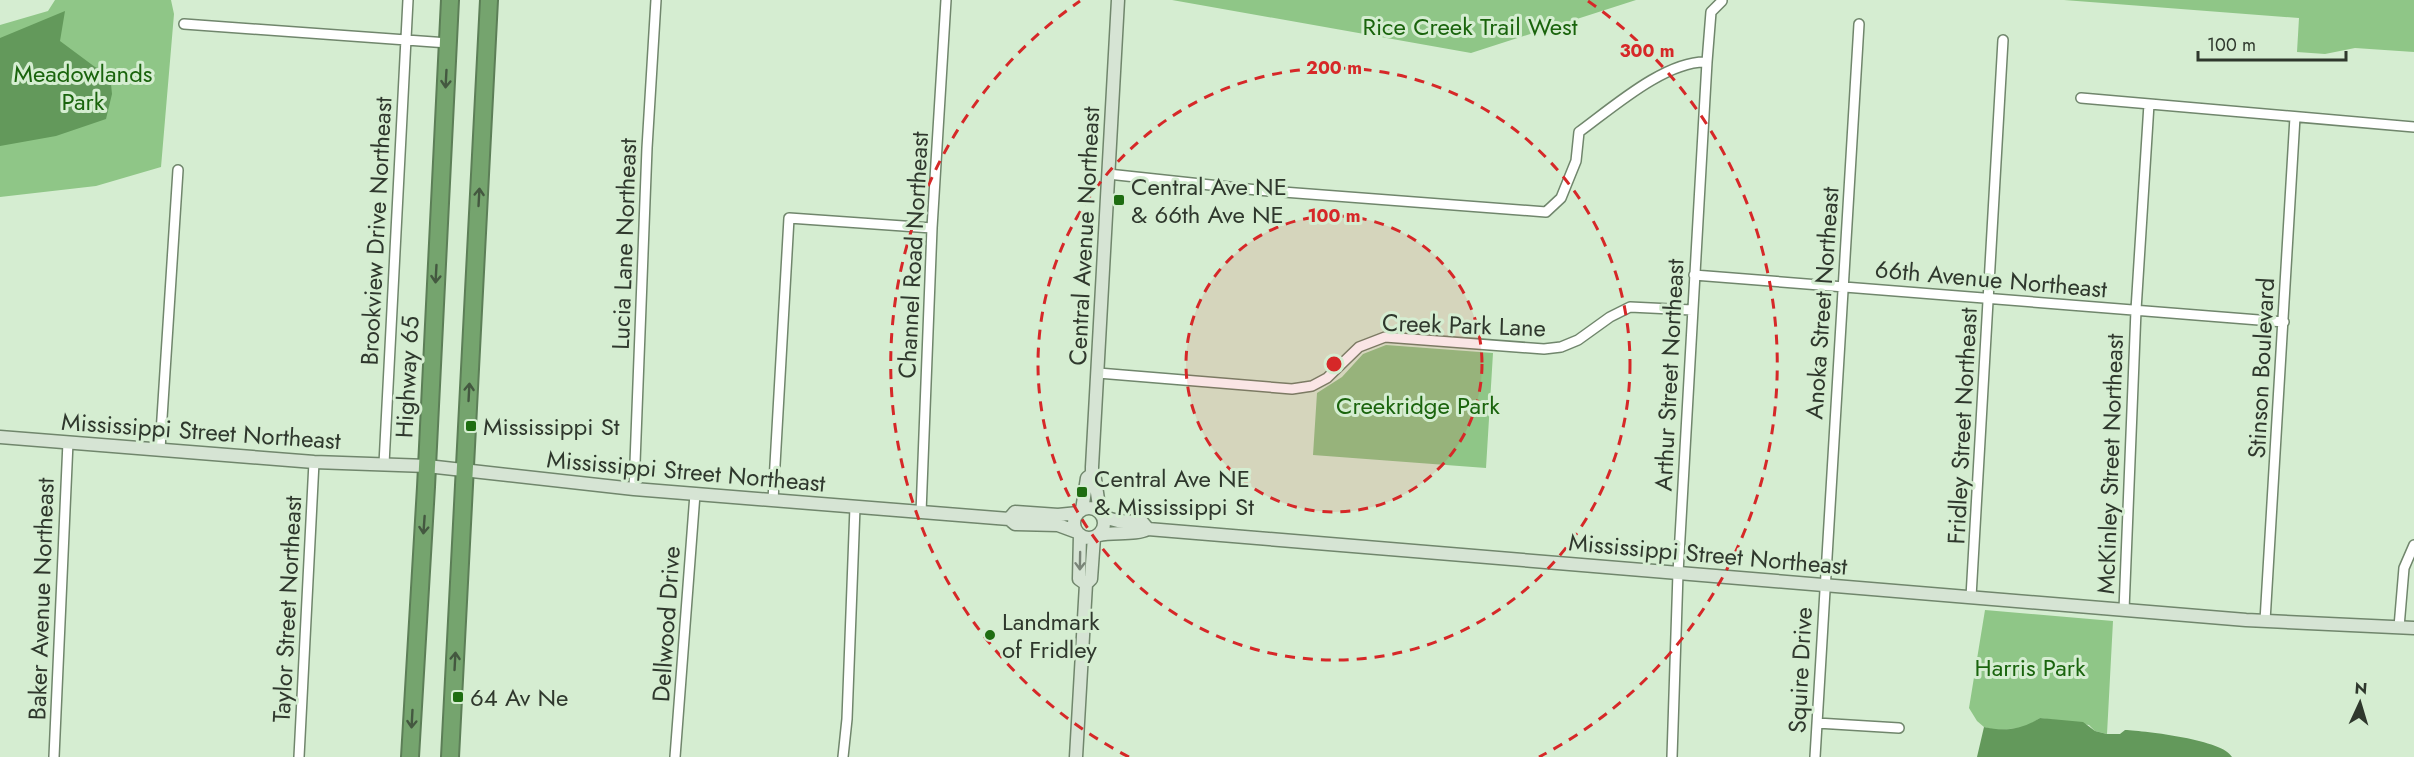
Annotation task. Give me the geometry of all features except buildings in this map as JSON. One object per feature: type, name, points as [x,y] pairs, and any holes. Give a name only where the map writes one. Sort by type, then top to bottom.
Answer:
[{"type":"highway","name":"Highway 65","points":[[410,757],[450,0]]},
{"type":"highway","points":[[450,757],[489,0]]},
{"type":"street","name":"Brookview Drive Northeast","points":[[384,464],[408,0]]},
{"type":"street","name":"Lucia Lane Northeast","points":[[634,489],[647,148],[656,0]]},
{"type":"street","name":"Channel Road Northeast","points":[[921,513],[932,228],[946,0]]},
{"type":"street","name":"Central Avenue Northeast","points":[[1101,515],[1095,479],[1092,474],[1118,0]]},
{"type":"street","name":"Arthur Street Northeast","points":[[1672,757],[1678,573],[1707,62],[1711,12],[1722,1]]},
{"type":"street","points":[[184,24],[448,43]]},
{"type":"street","name":"Anoka Street Northeast","points":[[1824,585],[1859,24]]},
{"type":"street","name":"Fridley Street Northeast","points":[[1971,597],[2003,40]]},
{"type":"street","points":[[1108,174],[1257,190],[1546,212],[1561,198],[1576,161],[1579,132],[1668,70],[1695,61],[1707,62]]},
{"type":"street","points":[[2081,98],[2414,127]]},
{"type":"street","name":"McKinley Street Northeast","points":[[2124,610],[2136,310],[2150,104]]},
{"type":"street","name":"Stinson Boulevard","points":[[2265,621],[2295,117]]},
{"type":"street","points":[[160,449],[178,170]]},
{"type":"street","points":[[773,500],[789,218],[932,228]]},
{"type":"street","name":"66th Avenue Northeast","points":[[1694,275],[2284,322]]},
{"type":"street","name":"Creek Park Lane","points":[[1098,373],[1293,389],[1311,386],[1327,378],[1359,347],[1385,337],[1544,349],[1561,347],[1578,340],[1610,317],[1630,307],[1692,310]]},
{"type":"street","name":"Mississippi Street Northeast","points":[[0,437],[314,462],[427,466],[634,489],[1009,519],[1015,524],[1058,525],[1078,533]]},
{"type":"street","name":"Baker Avenue Northeast","points":[[54,757],[68,442]]},
{"type":"street","name":"Taylor Street Northeast","points":[[299,757],[314,462]]},
{"type":"street","name":"Central Avenue Northeast","points":[[1080,512],[1087,478],[1092,474]]},
{"type":"street","name":"Dellwood Drive","points":[[675,757],[695,494]]},
{"type":"street","points":[[843,757],[847,719],[855,507]]},
{"type":"street","points":[[1076,757],[1086,584],[1091,579],[1096,536],[1104,527],[1101,515],[1091,508],[1080,512],[1074,522],[1078,533],[1079,579],[1086,584]]},
{"type":"street","name":"Mississippi Street Northeast","points":[[1009,519],[1015,512],[1058,515],[1080,512]]},
{"type":"street","name":"Mississippi Street Northeast","points":[[1101,515],[1118,521],[1142,522],[1148,529]]},
{"type":"street","name":"Mississippi Street Northeast","points":[[1096,536],[1117,532],[1140,534],[1148,529],[2124,610],[2265,621],[2414,628]]},
{"type":"street","points":[[1078,533],[1096,536]]},
{"type":"street","points":[[2399,627],[2404,568],[2414,545]]},
{"type":"street","name":"Squire Drive","points":[[1815,757],[1824,585]]},
{"type":"street","points":[[1817,723],[1899,728]]},
{"type":"green space","name":"Meadowlands Park","points":[[55,0],[171,0],[174,14],[161,167],[96,186],[0,197],[0,25],[48,11]]},
{"type":"green space","name":"Rice Creek Trail West","points":[[1172,0],[1636,0],[1471,53]]},
{"type":"green space","points":[[2064,0],[2414,0],[2414,52],[2355,48],[2325,54],[2297,52],[2299,18]]},
{"type":"green space","name":"Creekridge Park","points":[[1386,345],[1493,353],[1486,468],[1313,455],[1317,393],[1342,377],[1363,354]]},
{"type":"green space","name":"Harris Park","points":[[1985,610],[2113,621],[2107,734],[2095,731],[2089,725],[2040,718],[2024,728],[1995,730],[1984,727],[1977,721],[1969,708]]},
{"type":"shaded area","points":[[65,11],[60,41],[95,67],[110,74],[112,94],[106,119],[56,136],[0,146],[0,38]]},
{"type":"shaded area","points":[[2040,718],[2083,722],[2095,731],[2107,734],[2120,734],[2125,730],[2200,741],[2226,751],[2232,757],[1977,757],[1984,727],[2013,728],[2027,725]]},
{"type":"place","name":"Central Ave NE & 66th Ave NE","points":[[1119,200]]},
{"type":"place","name":"Mississippi St","points":[[471,426]]},
{"type":"place","name":"Central Ave NE & Mississippi St","points":[[1082,492]]},
{"type":"place","name":"Landmark of Fridley","points":[[990,635]]},
{"type":"place","name":"64 Av Ne","points":[[458,697]]}]
